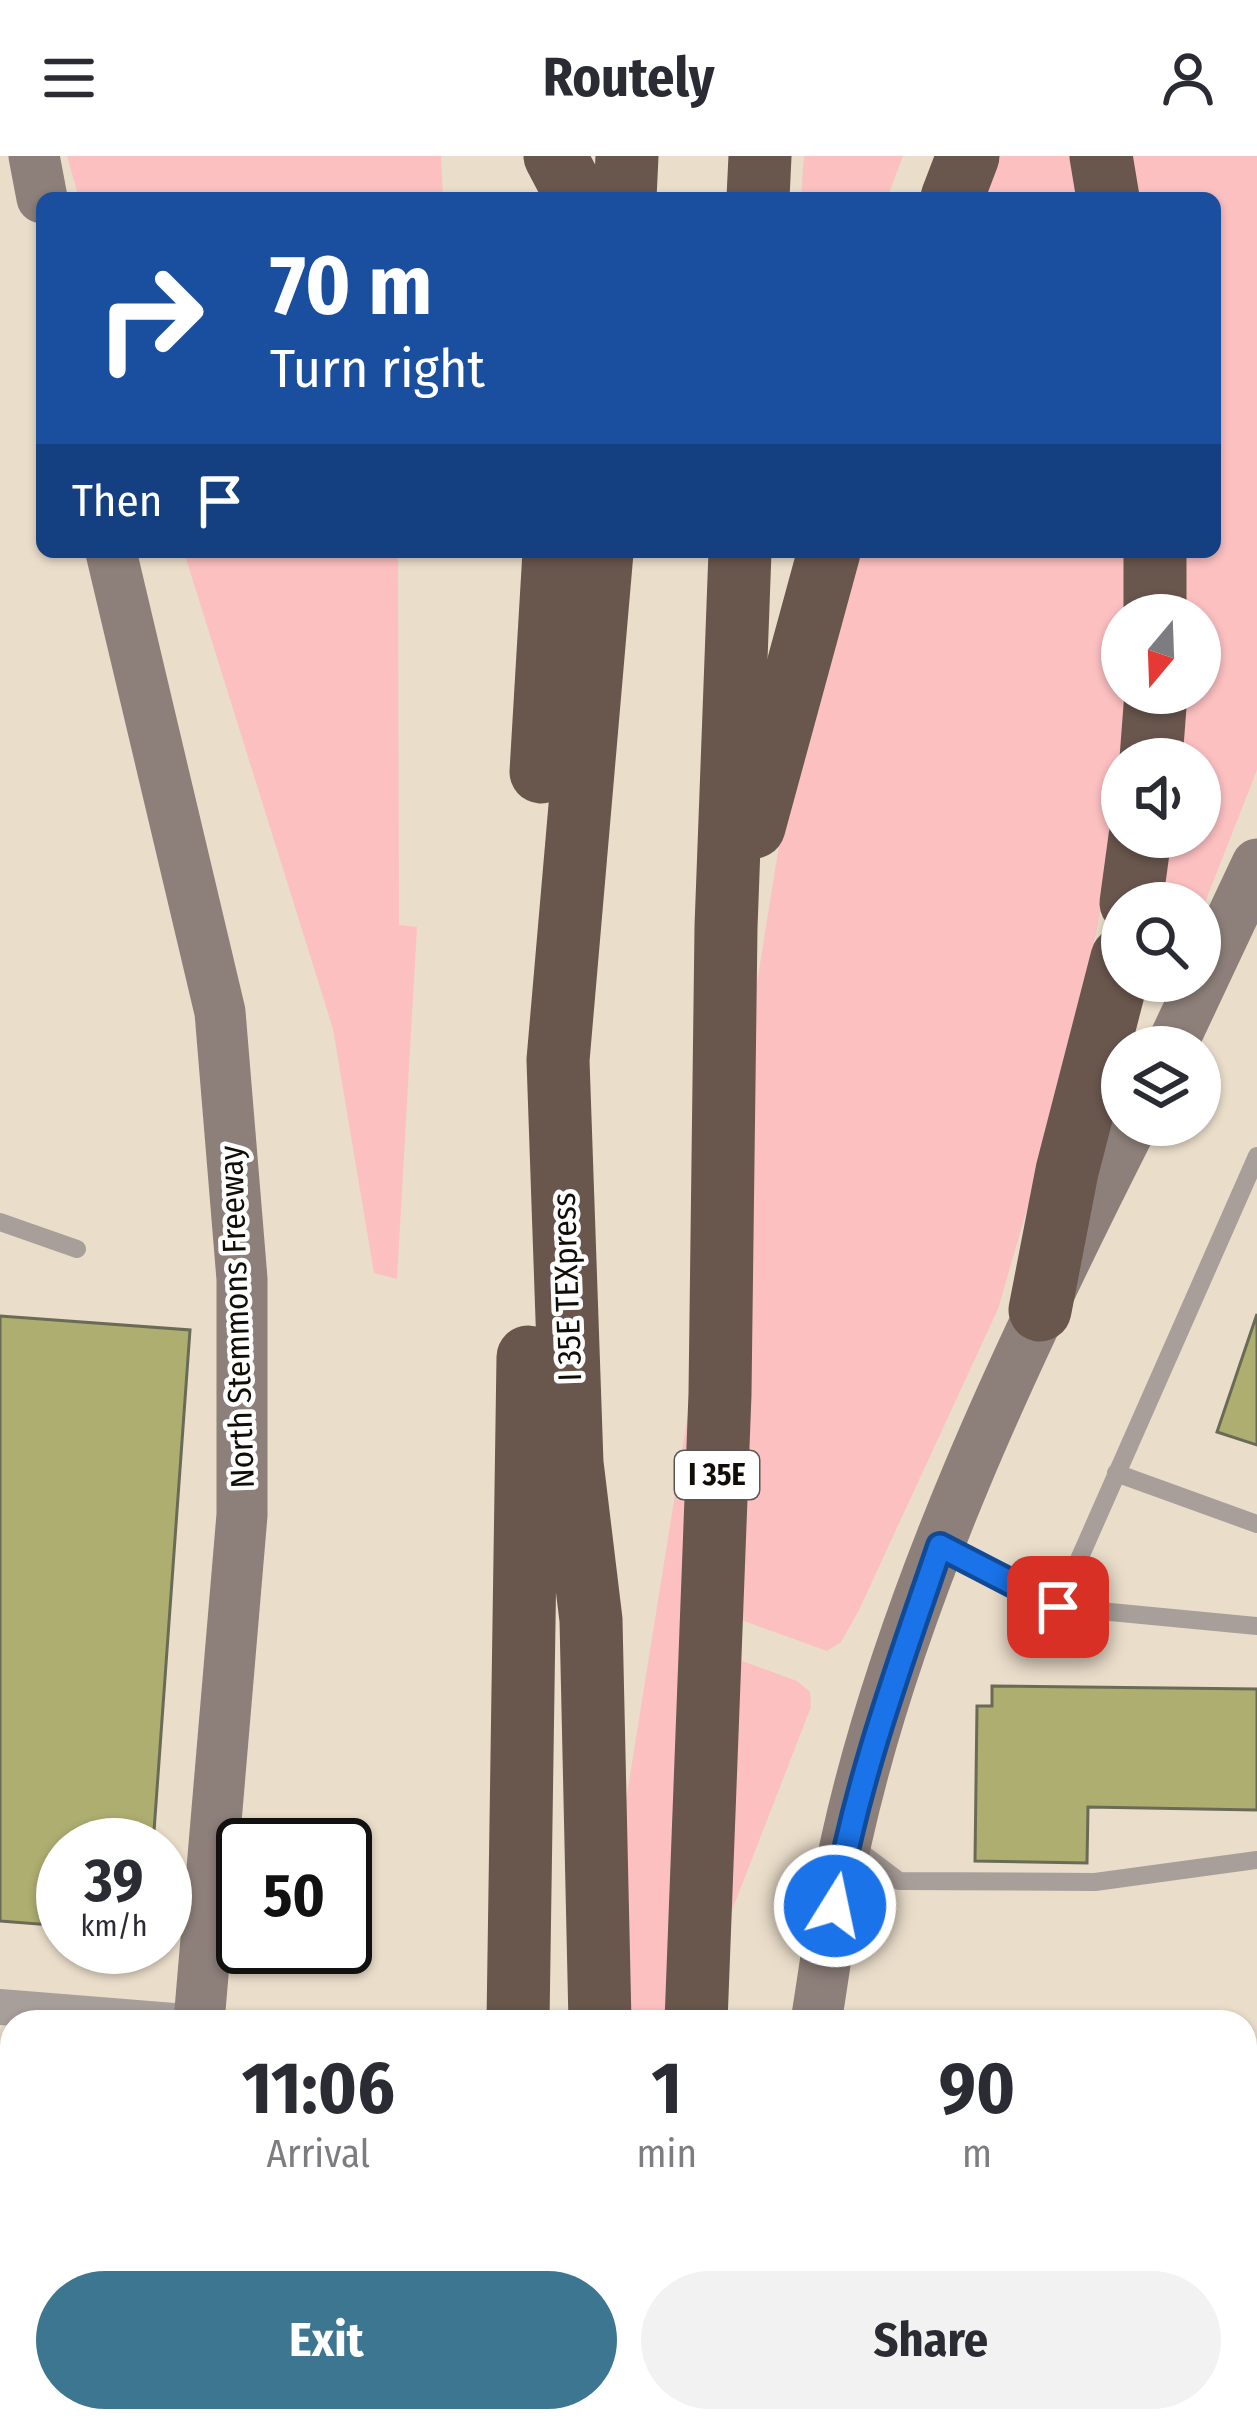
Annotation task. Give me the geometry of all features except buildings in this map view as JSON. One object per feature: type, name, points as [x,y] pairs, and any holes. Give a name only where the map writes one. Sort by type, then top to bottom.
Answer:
[{"type":"highway","points":[[582,180],[627,156]]},
{"type":"highway","points":[[758,192],[760,156]]},
{"type":"highway","points":[[954,192],[968,156]]},
{"type":"highway","points":[[1101,156],[1107,192]]},
{"type":"highway","points":[[518,2010],[531,948],[554,558]]},
{"type":"highway","name":"I 35E TEXpress","points":[[600,2010],[591,1620],[572,1463],[558,1060],[601,558]]},
{"type":"highway","name":"I 35E","points":[[696,2010],[720,1394],[726,927],[740,558]]},
{"type":"highway","points":[[726,927],[827,558]]},
{"type":"highway","points":[[1155,558],[1155,594]]},
{"type":"highway","points":[[1040,1310],[1067,1171],[1111,1002]]},
{"type":"main road","points":[[34,156],[41,192]]},
{"type":"main road","name":"North Stemmons Freeway","points":[[112,558],[220,1012],[242,1279],[242,1515],[200,2010]]},
{"type":"main road","points":[[1181,1026],[1257,863]]},
{"type":"main road","points":[[818,2010],[846,1842],[940,1546],[1040,1310],[1122,1146]]},
{"type":"street","points":[[0,2007],[37,2010]]},
{"type":"lane","points":[[1058,1607],[1257,1156]]},
{"type":"lane","points":[[0,1222],[77,1249]]},
{"type":"lane","points":[[1116,1473],[1257,1525]]},
{"type":"lane","points":[[940,1546],[1058,1607],[1257,1626]]},
{"type":"lane","points":[[846,1842],[899,1881],[1095,1882],[1257,1860]]},
{"type":"shaded area","points":[[67,156],[441,156],[443,192],[77,192]]},
{"type":"shaded area","points":[[804,156],[903,156],[889,192],[801,192]]},
{"type":"shaded area","points":[[976,156],[1075,156],[1081,192],[958,192]]},
{"type":"shaded area","points":[[1128,156],[1257,156],[1257,770],[1213,882],[1159,882],[1164,858],[1221,858],[1221,738],[1177,738],[1178,714],[1221,714],[1221,594],[1181,594],[1182,558],[1221,558],[1221,192],[1135,192]]},
{"type":"shaded area","points":[[186,558],[398,558],[399,925],[417,927],[397,1279],[374,1273],[333,1029]]},
{"type":"shaded area","points":[[825,558],[1126,558],[1129,594],[1101,594],[1101,714],[1126,714],[1124,738],[1101,738],[1101,858],[1112,858],[1107,882],[1101,882],[1101,909],[1067,1071],[998,1309],[841,1642],[827,1651],[733,1617],[720,1653],[797,1681],[810,1692],[811,1707],[717,1949],[703,2010],[612,2010],[627,1794]]},
{"type":"route","points":[[835,1906],[846,1842],[879,1726],[940,1546],[1058,1607]]}]
